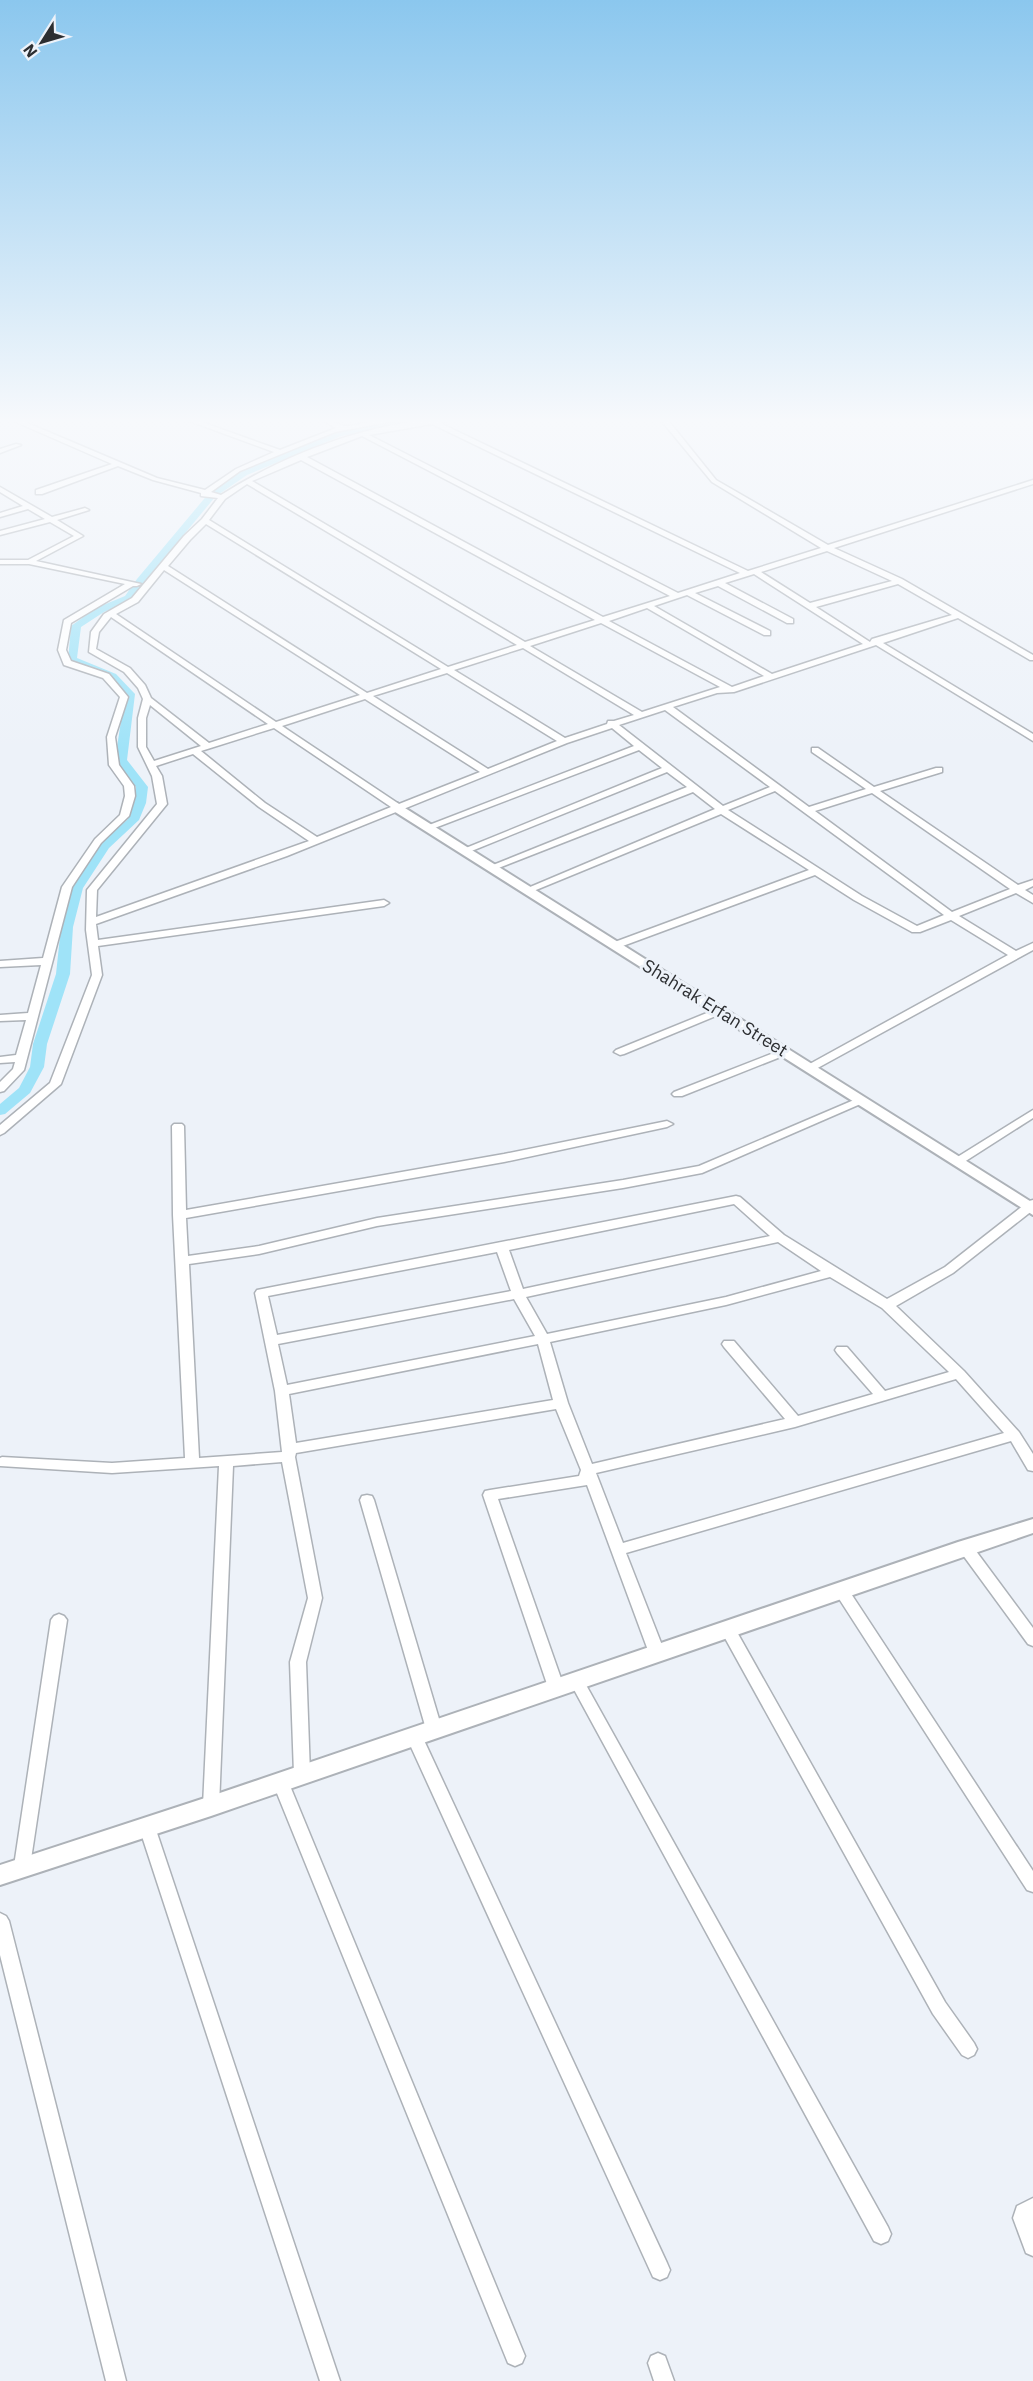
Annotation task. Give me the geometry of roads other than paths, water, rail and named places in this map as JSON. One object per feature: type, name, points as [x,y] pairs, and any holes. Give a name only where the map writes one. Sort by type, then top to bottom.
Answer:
[{"type":"street","points":[[29,562],[79,536],[68,530]]},
{"type":"street","points":[[0,1089],[18,1070],[48,961],[80,889],[98,841],[124,816],[130,796],[129,786],[114,765],[111,737],[124,697],[106,676],[67,663],[62,650],[67,622],[140,586],[164,567],[195,530]]},
{"type":"street","points":[[220,530],[564,741]]},
{"type":"street","points":[[331,530],[641,715]]},
{"type":"street","points":[[436,530],[604,619],[730,690]]},
{"type":"street","points":[[549,530],[677,596]]},
{"type":"street","points":[[661,530],[751,573],[1033,738]]},
{"type":"street","points":[[797,530],[827,548],[899,581],[1033,658]]},
{"type":"street","points":[[150,765],[528,646],[604,619],[883,530]]},
{"type":"street","points":[[0,562],[29,562],[140,586]]},
{"type":"street","points":[[164,567],[485,771]]},
{"type":"street","points":[[809,606],[899,581]]},
{"type":"street","points":[[719,583],[789,621]]},
{"type":"street","points":[[140,586],[135,600],[111,614],[95,632],[92,650],[127,670],[142,687],[147,699],[207,746]]},
{"type":"street","points":[[689,593],[767,633]]},
{"type":"street","points":[[649,606],[770,676]]},
{"type":"street","points":[[111,614],[397,807]]},
{"type":"street","points":[[91,922],[316,841],[485,771],[611,723],[716,690],[730,690],[959,615]]},
{"type":"street","points":[[80,889],[162,804],[157,776],[142,747],[142,718],[147,699]]},
{"type":"street","points":[[667,707],[950,915],[1016,956]]},
{"type":"street","points":[[611,723],[723,812],[816,871],[916,930],[1033,883]]},
{"type":"street","points":[[429,827],[641,746]]},
{"type":"street","points":[[194,750],[262,805],[316,841]]},
{"type":"street","points":[[815,750],[1033,900]]},
{"type":"street","points":[[466,850],[669,768]]},
{"type":"street","points":[[808,810],[939,770]]},
{"type":"street","points":[[528,890],[723,812],[777,787]]},
{"type":"street","points":[[493,867],[694,788]]},
{"type":"street","name":"Shahrak Erfan Street","points":[[397,807],[1032,1207]]},
{"type":"street","points":[[616,945],[816,871]]},
{"type":"street","points":[[0,1131],[56,1084],[97,975],[91,922],[80,889]]},
{"type":"street","points":[[94,944],[384,903]]},
{"type":"street","points":[[810,1068],[1033,946]]},
{"type":"street","points":[[0,964],[48,961]]},
{"type":"street","points":[[620,1052],[719,1011]]},
{"type":"street","points":[[0,1018],[33,1016]]},
{"type":"street","points":[[678,1095],[784,1052]]},
{"type":"street","points":[[0,1060],[21,1058]]},
{"type":"street","points":[[184,1261],[259,1250],[378,1222],[623,1184],[702,1169],[861,1100]]},
{"type":"street","points":[[957,1161],[1033,1113]]},
{"type":"street","points":[[179,1215],[504,1158],[668,1124]]},
{"type":"street","points":[[178,1126],[179,1215],[184,1261],[192,1461]]},
{"type":"street","points":[[302,1774],[298,1662],[315,1598],[289,1453],[282,1391],[261,1293],[736,1200],[780,1238],[887,1305],[959,1374],[1014,1436],[1033,1466]]},
{"type":"street","points":[[887,1305],[950,1270],[1032,1207]]},
{"type":"street","points":[[271,1341],[518,1294],[780,1238]]},
{"type":"street","points":[[502,1247],[518,1294],[543,1339],[561,1403],[657,1653]]},
{"type":"street","points":[[282,1391],[726,1301],[832,1272]]},
{"type":"street","points":[[729,1344],[795,1422]]},
{"type":"street","points":[[842,1350],[882,1396]]},
{"type":"street","points":[[588,1470],[795,1422],[959,1374]]},
{"type":"street","points":[[2,1462],[112,1468],[226,1460],[289,1453],[561,1403]]},
{"type":"street","points":[[617,1550],[1014,1436]]},
{"type":"street","points":[[212,1806],[226,1460]]},
{"type":"street","points":[[556,1687],[490,1496],[585,1480],[588,1470]]},
{"type":"street","points":[[367,1500],[424,1732],[660,2270]]},
{"type":"street","points":[[0,1875],[212,1806],[965,1547],[1033,1526]]},
{"type":"street","points":[[965,1547],[1033,1640]]},
{"type":"street","points":[[841,1590],[1033,1885]]},
{"type":"street","points":[[22,1866],[59,1620]]},
{"type":"street","points":[[728,1629],[939,2008],[968,2049]]},
{"type":"street","points":[[576,1680],[881,2234]]},
{"type":"street","points":[[280,1782],[515,2356]]},
{"type":"street","points":[[147,1827],[330,2381]]},
{"type":"street","points":[[0,1921],[116,2381]]},
{"type":"street","points":[[1033,2208],[1024,2213],[1023,2218],[1033,2246]]},
{"type":"waterway","points":[[0,1111],[25,1090],[37,1067],[40,1044],[63,974],[67,927],[77,888],[105,846],[133,820],[140,803],[142,787],[121,760],[130,694],[112,676],[72,659],[76,626],[100,610],[129,598],[140,581],[183,530]]}]
